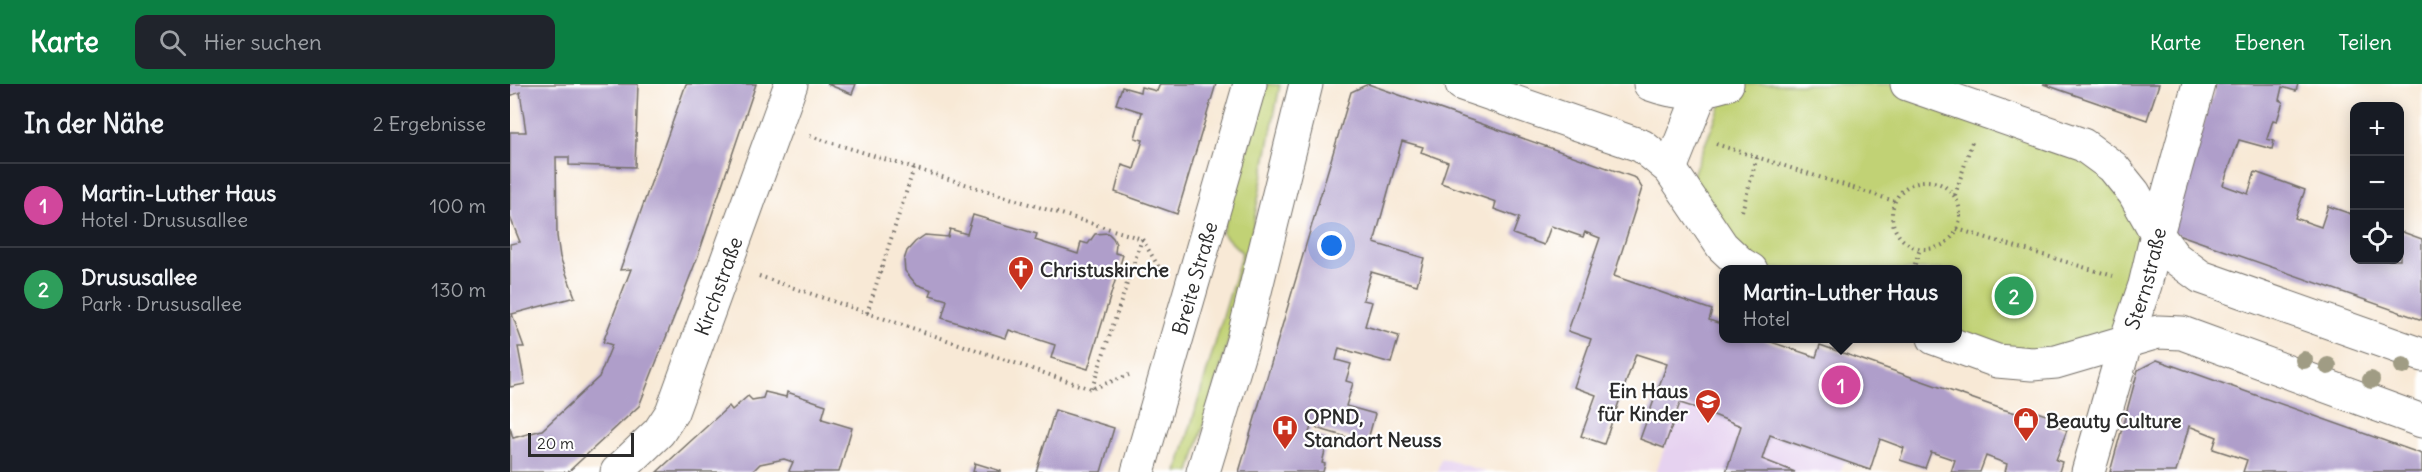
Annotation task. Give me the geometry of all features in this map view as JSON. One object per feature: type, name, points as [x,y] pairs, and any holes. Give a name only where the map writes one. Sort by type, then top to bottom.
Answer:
[{"type":"street","name":"Kirchstraße","points":[[617,472],[659,432],[672,412],[791,84]]},
{"type":"street","name":"Breite Straße","points":[[1138,472],[1250,84]]},
{"type":"street","points":[[1203,472],[1243,340],[1306,84]]},
{"type":"street","points":[[1462,84],[1642,146],[1670,169],[1722,246],[1745,265]]},
{"type":"street","points":[[1650,84],[1684,93],[1714,88]]},
{"type":"street","points":[[1906,84],[2083,145],[2113,167],[2134,193],[2157,234],[2174,257],[2201,278],[2422,356]]},
{"type":"street","name":"Sternstraße","points":[[2088,472],[2126,341],[2145,285],[2199,84]]},
{"type":"street","points":[[1670,169],[1683,134],[1714,88]]},
{"type":"street","points":[[1945,343],[1997,361],[2032,364],[2056,362],[2158,332],[2182,333],[2422,421]]},
{"type":"path","points":[[1954,196],[1983,111]]},
{"type":"path","points":[[777,126],[1142,239],[1161,272],[1194,281]]},
{"type":"path","points":[[1683,134],[1894,201]]},
{"type":"path","points":[[1741,213],[1757,158]]},
{"type":"path","points":[[867,313],[914,168]]},
{"type":"path","points":[[1918,181],[1938,183],[1948,188],[1959,206],[1958,229],[1951,239],[1942,245],[1931,249],[1920,249],[1902,239],[1896,231],[1892,211],[1894,201],[1908,185],[1918,181]]},
{"type":"path","points":[[1958,229],[2145,285]]},
{"type":"path","points":[[1092,389],[1142,239]]},
{"type":"path","points":[[1915,265],[1920,249]]},
{"type":"path","points":[[726,266],[1092,389],[1132,374],[1166,372]]},
{"type":"shaded area","name":"Ein Haus für Kinder","points":[[1680,403],[1845,461],[1840,472],[1656,472]]},
{"type":"shaded area","points":[[1441,458],[1487,472],[1437,472]]},
{"type":"green space","points":[[1267,84],[1280,85],[1236,315],[1190,472],[1177,472],[1242,253],[1222,233]]},
{"type":"green space","points":[[1736,84],[1897,84],[2082,147],[2148,234],[2119,335],[2053,359],[1962,339],[1962,265],[1755,265],[1688,187],[1728,87]]},
{"type":"building","points":[[510,84],[638,84],[635,167],[569,165],[569,157],[556,157],[557,236],[560,257],[575,297],[512,314],[524,347],[518,347],[525,384],[510,387],[510,244],[520,242],[510,217],[510,132],[526,132],[520,92],[510,96]]},
{"type":"building","points":[[686,84],[756,84],[698,256],[639,406],[568,472],[510,472],[510,427],[513,438],[542,430],[599,377],[612,345],[603,342],[631,269],[620,270]]},
{"type":"building","points":[[827,84],[856,84],[852,94]]},
{"type":"building","points":[[1160,84],[1216,84],[1177,214],[1115,192],[1122,165],[1134,169],[1143,140],[1135,138],[1142,112],[1116,104],[1122,87],[1140,92],[1141,87],[1157,91]]},
{"type":"building","points":[[1368,84],[1636,178],[1642,188],[1614,276],[1712,310],[1709,320],[1719,323],[1719,343],[1774,343],[1816,357],[1820,345],[2002,409],[2023,415],[2025,408],[2049,416],[2047,422],[2067,430],[2056,460],[2062,462],[2059,472],[2005,472],[2007,464],[1986,456],[1980,472],[1951,472],[1955,460],[1931,452],[1925,468],[1900,460],[1904,448],[1880,439],[1870,470],[1770,435],[1762,459],[1795,472],[1726,472],[1741,426],[1699,409],[1680,403],[1664,448],[1640,439],[1667,364],[1636,354],[1604,444],[1581,436],[1596,395],[1574,387],[1591,339],[1568,331],[1600,238],[1585,232],[1583,237],[1551,226],[1544,245],[1513,234],[1519,218],[1494,209],[1496,202],[1441,183],[1448,162],[1421,152],[1423,147],[1402,141],[1374,243],[1424,258],[1417,285],[1371,272],[1363,300],[1372,302],[1365,326],[1399,336],[1391,363],[1339,348],[1336,360],[1351,364],[1346,381],[1353,383],[1346,406],[1375,414],[1367,443],[1316,428],[1317,425],[1312,423],[1309,433],[1328,439],[1322,463],[1325,464],[1323,472],[1239,472],[1351,92]]},
{"type":"building","points":[[2043,84],[2159,84],[2147,120]]},
{"type":"building","points":[[2216,84],[2298,84],[2296,91],[2282,87],[2279,100],[2283,102],[2277,121],[2273,120],[2267,139],[2274,141],[2272,149],[2239,140],[2223,185],[2248,194],[2255,172],[2305,190],[2295,218],[2321,227],[2328,206],[2350,214],[2350,264],[2404,264],[2404,232],[2422,239],[2422,320],[2169,231]]},
{"type":"building","name":"Christuskirche","points":[[973,215],[1037,234],[1035,240],[1078,254],[1081,242],[1088,244],[1095,234],[1108,233],[1113,238],[1116,244],[1115,253],[1123,255],[1088,369],[1051,358],[1055,345],[1009,330],[1006,338],[942,318],[947,300],[930,295],[932,290],[916,284],[905,271],[904,260],[907,251],[915,242],[925,235],[948,237],[950,229],[967,234]]},
{"type":"building","points":[[2157,360],[2422,454],[2422,472],[2243,472],[2247,460],[2213,449],[2217,437],[2189,426],[2176,472],[2110,472],[2138,370]]},
{"type":"building","points":[[765,392],[786,397],[787,392],[826,405],[822,419],[852,428],[839,472],[791,472],[789,471],[793,462],[784,459],[760,464],[752,472],[657,472],[729,406],[732,410],[748,396],[752,400],[763,398]]},
{"type":"building","points":[[1055,410],[1114,428],[1101,472],[1036,472]]},
{"type":"building","points":[[975,463],[1001,471],[1001,472],[973,472]]},
{"type":"place","name":"Christuskirche","points":[[1021,292]]},
{"type":"place","name":"Drususallee","points":[[2014,296]]},
{"type":"place","name":"Martin-Luther Haus","points":[[1841,385]]},
{"type":"place","name":"Ein Haus für Kinder","points":[[1708,425]]},
{"type":"place","name":"Beauty Culture","points":[[2026,443]]},
{"type":"place","name":"OPND, Standort Neuss","points":[[1285,451]]}]
